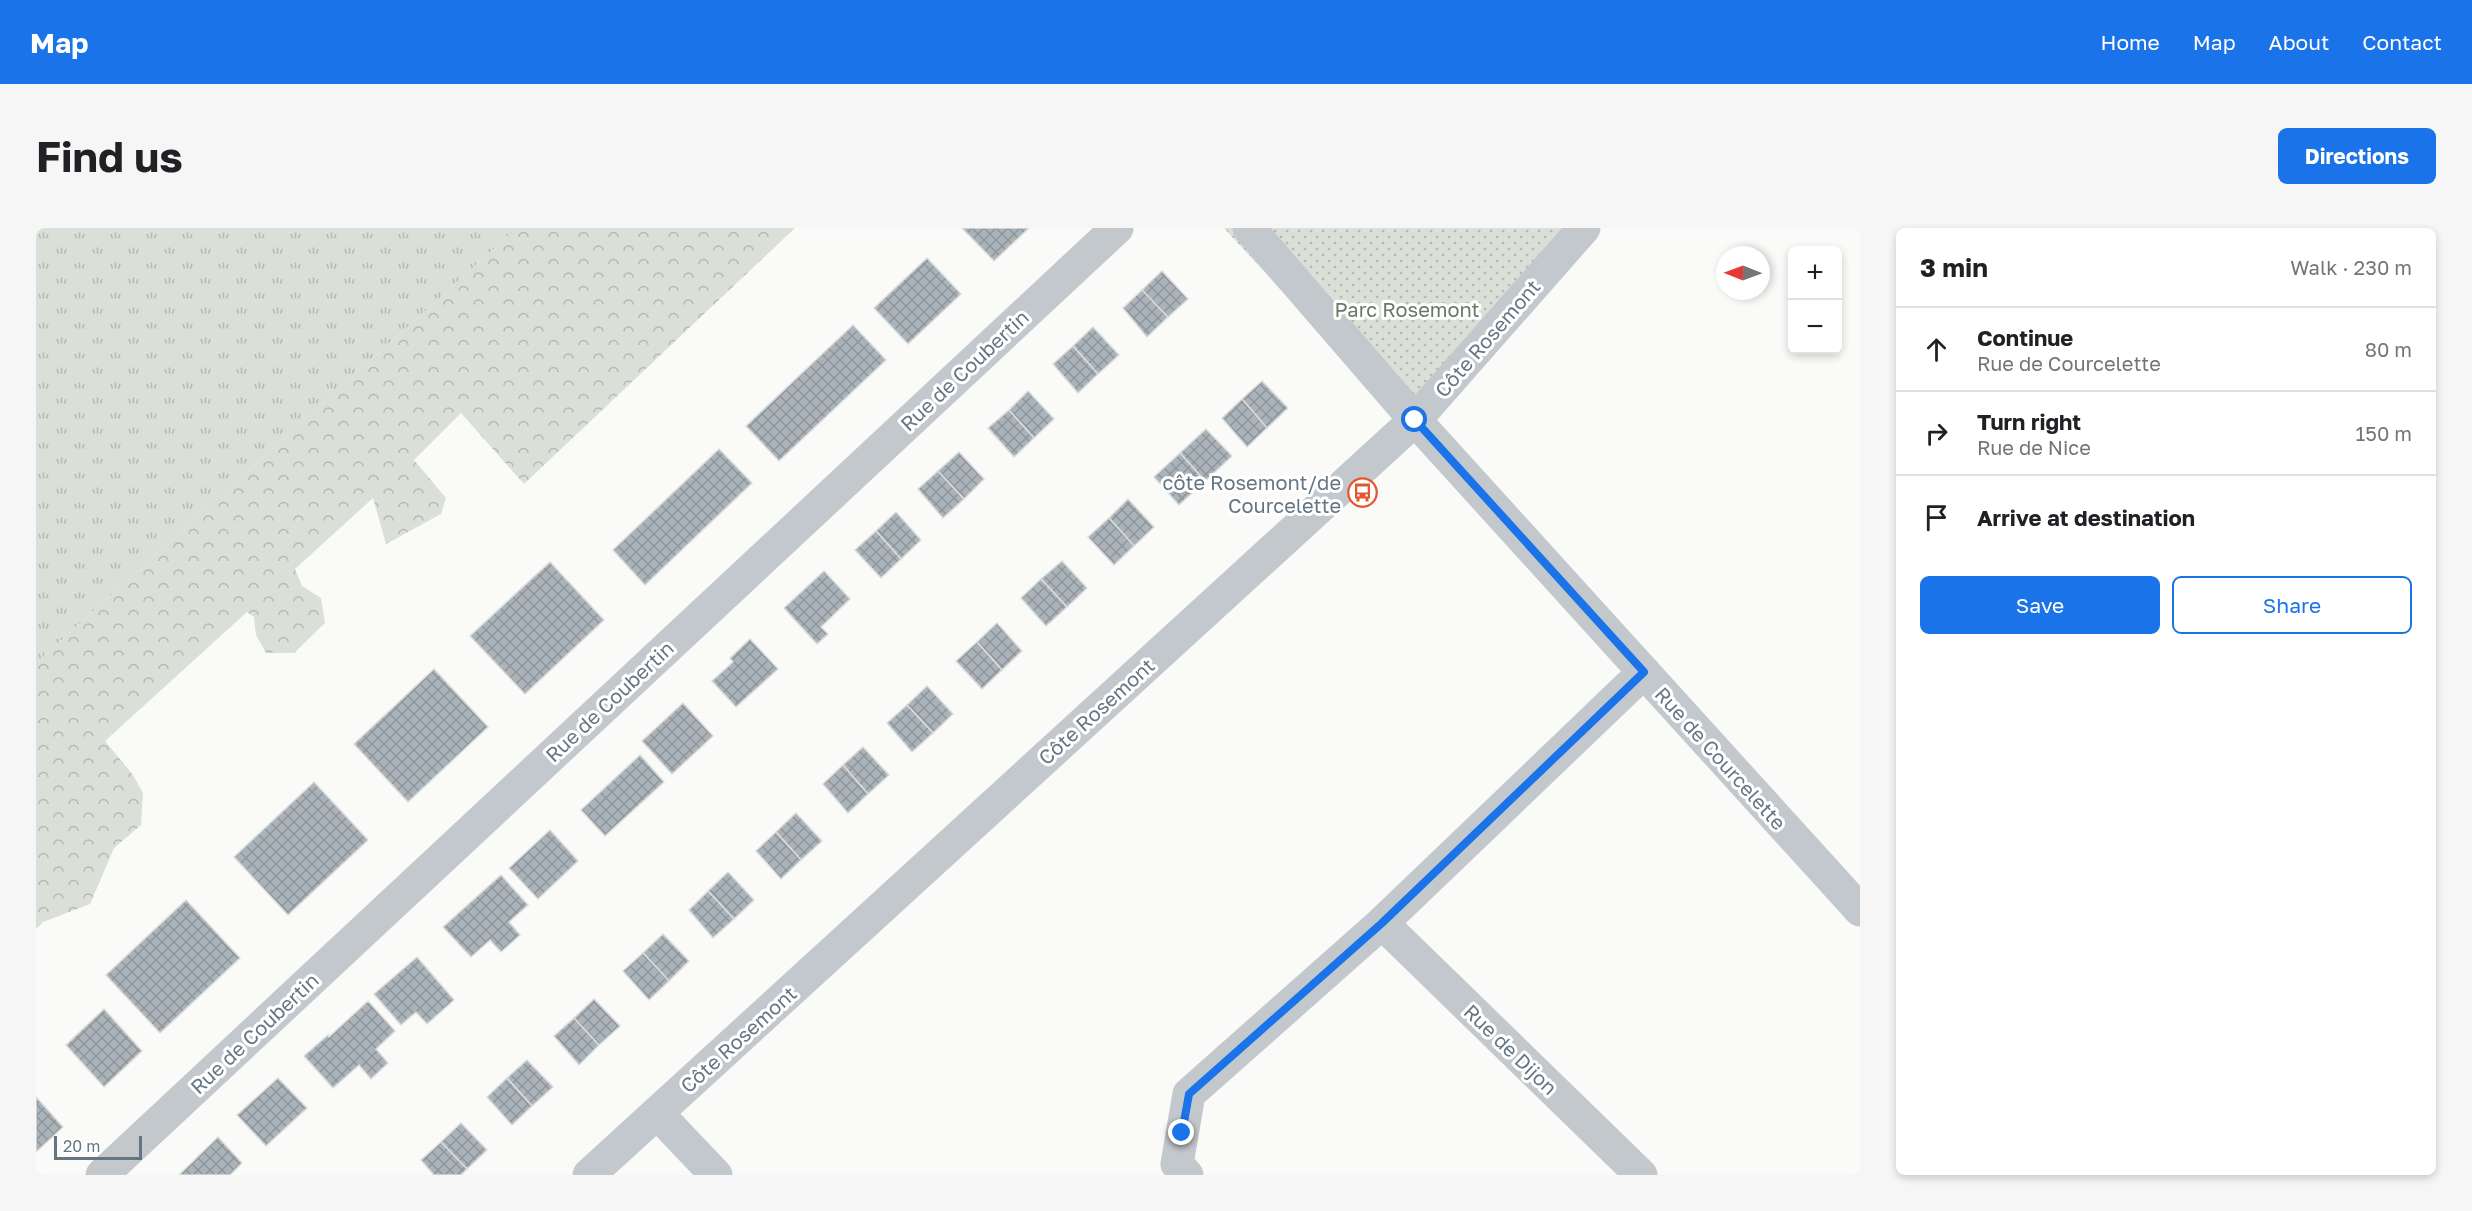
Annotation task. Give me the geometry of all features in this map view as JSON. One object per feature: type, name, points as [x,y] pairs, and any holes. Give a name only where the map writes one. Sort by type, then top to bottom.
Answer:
[{"type":"street","name":"Rue de Coubertin","points":[[102,1175],[1117,228]]},
{"type":"street","name":"Rue de Courcelette","points":[[1249,228],[1415,420],[1860,910]]},
{"type":"street","name":"Côte Rosemont","points":[[589,1175],[1415,420],[1584,228]]},
{"type":"street","points":[[1187,1175],[1177,1164],[1189,1094],[1382,923],[1644,672]]},
{"type":"street","name":"Rue de Dijon","points":[[1382,923],[1641,1175]]},
{"type":"street","points":[[657,1113],[716,1175]]},
{"type":"green space","points":[[36,228],[517,228],[36,663]]},
{"type":"green space","points":[[517,228],[795,228],[524,484],[461,413],[414,460],[446,498],[441,514],[386,544],[373,498],[295,569],[302,586],[321,598],[325,623],[294,653],[266,653],[256,635],[254,617],[247,612],[105,741],[133,775],[143,793],[141,825],[114,848],[90,904],[43,922],[36,929],[36,663]]},
{"type":"green space","name":"Parc Rosemont","points":[[1224,228],[1580,228],[1407,427]]},
{"type":"building","points":[[962,228],[1029,228],[994,261]]},
{"type":"building","points":[[927,258],[961,294],[908,344],[874,308]]},
{"type":"building","points":[[1162,271],[1188,299],[1168,317],[1142,290]]},
{"type":"building","points":[[1142,290],[1168,317],[1147,337],[1123,308]]},
{"type":"building","points":[[853,325],[886,360],[779,461],[746,426]]},
{"type":"building","points":[[1093,327],[1119,355],[1098,374],[1073,346]]},
{"type":"building","points":[[1073,346],[1098,374],[1078,393],[1053,364]]},
{"type":"building","points":[[1262,381],[1288,408],[1267,428],[1242,399]]},
{"type":"building","points":[[1028,391],[1054,419],[1034,438],[1009,410]]},
{"type":"building","points":[[1242,399],[1267,428],[1247,447],[1222,418]]},
{"type":"building","points":[[1009,410],[1034,438],[1014,457],[988,428]]},
{"type":"building","points":[[1206,429],[1232,456],[1205,481],[1180,453]]},
{"type":"building","points":[[719,449],[752,483],[645,585],[613,550]]},
{"type":"building","points":[[959,452],[984,479],[964,499],[938,471]]},
{"type":"building","points":[[1180,453],[1205,481],[1179,505],[1154,477]]},
{"type":"building","points":[[938,471],[964,499],[943,518],[918,489]]},
{"type":"building","points":[[1128,499],[1154,527],[1134,546],[1109,518]]},
{"type":"building","points":[[896,512],[921,540],[901,559],[876,531]]},
{"type":"building","points":[[1109,518],[1134,546],[1114,565],[1088,537]]},
{"type":"building","points":[[876,531],[901,559],[881,578],[855,550]]},
{"type":"building","points":[[1062,561],[1087,588],[1067,607],[1041,579]]},
{"type":"building","points":[[550,562],[604,620],[525,694],[470,636]]},
{"type":"building","points":[[824,571],[850,599],[821,627],[828,634],[817,644],[784,608]]},
{"type":"building","points":[[1041,579],[1067,607],[1046,626],[1021,598]]},
{"type":"building","points":[[997,623],[1022,651],[1002,670],[977,642]]},
{"type":"building","points":[[750,639],[778,669],[736,707],[712,681],[733,662],[730,658]]},
{"type":"building","points":[[977,642],[1002,670],[982,689],[956,661]]},
{"type":"building","points":[[434,669],[488,727],[408,802],[354,744]]},
{"type":"building","points":[[927,686],[953,714],[933,733],[907,705]]},
{"type":"building","points":[[683,703],[713,736],[672,774],[642,741]]},
{"type":"building","points":[[907,705],[933,733],[912,752],[887,723]]},
{"type":"building","points":[[863,747],[889,775],[868,794],[843,765]]},
{"type":"building","points":[[640,755],[664,782],[605,836],[581,810]]},
{"type":"building","points":[[843,765],[868,794],[848,813],[823,784]]},
{"type":"building","points":[[314,782],[368,840],[288,915],[234,857]]},
{"type":"building","points":[[796,813],[822,841],[801,860],[776,832]]},
{"type":"building","points":[[550,830],[578,861],[538,899],[509,868]]},
{"type":"building","points":[[776,832],[801,860],[781,879],[756,851]]},
{"type":"building","points":[[728,872],[754,900],[734,919],[708,891]]},
{"type":"building","points":[[501,875],[528,905],[509,922],[520,935],[501,952],[490,940],[471,957],[443,927]]},
{"type":"building","points":[[708,891],[734,919],[713,938],[689,910]]},
{"type":"building","points":[[186,900],[240,958],[160,1033],[106,975]]},
{"type":"building","points":[[663,934],[689,961],[669,981],[643,953]]},
{"type":"building","points":[[643,953],[669,981],[649,1000],[623,971]]},
{"type":"building","points":[[417,957],[454,1000],[427,1024],[416,1012],[401,1025],[374,994]]},
{"type":"building","points":[[594,999],[620,1026],[599,1045],[574,1018]]},
{"type":"building","points":[[368,1001],[395,1031],[376,1049],[388,1063],[371,1079],[359,1065],[333,1088],[304,1056],[328,1035],[329,1037]]},
{"type":"building","points":[[104,1009],[142,1051],[104,1087],[66,1045]]},
{"type":"building","points":[[574,1018],[599,1045],[579,1065],[554,1036]]},
{"type":"building","points":[[527,1060],[553,1087],[532,1106],[507,1078]]},
{"type":"building","points":[[278,1078],[307,1108],[266,1146],[237,1115]]},
{"type":"building","points":[[507,1078],[532,1106],[512,1125],[487,1097]]},
{"type":"building","points":[[36,1097],[63,1127],[36,1152]]},
{"type":"building","points":[[461,1123],[487,1150],[467,1169],[441,1142]]},
{"type":"building","points":[[218,1137],[242,1163],[230,1175],[179,1175]]},
{"type":"building","points":[[441,1142],[467,1169],[461,1175],[434,1175],[421,1160]]},
{"type":"place","name":"côte Rosemont/de Courcelette","points":[[1362,493]]},
{"type":"route","points":[[1182,1133],[1189,1094],[1382,923],[1644,672],[1415,420]]}]
